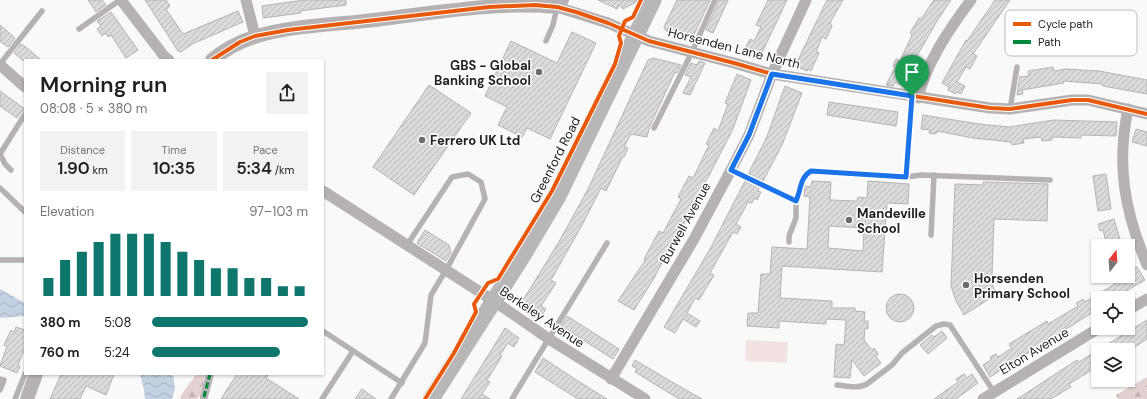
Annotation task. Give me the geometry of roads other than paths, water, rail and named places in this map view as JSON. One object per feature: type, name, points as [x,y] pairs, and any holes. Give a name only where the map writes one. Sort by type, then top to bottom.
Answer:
[{"type":"main road","name":"Greenford Road","points":[[431,399],[494,302],[557,198],[635,34],[653,0]]},
{"type":"street","points":[[121,0],[168,59]]},
{"type":"street","points":[[246,0],[255,36]]},
{"type":"street","name":"Burwell Avenue","points":[[611,379],[694,239],[731,170],[749,135],[772,74],[806,0]]},
{"type":"street","points":[[915,97],[936,55],[957,19],[971,0]]},
{"type":"street","points":[[214,59],[240,42],[255,36],[288,30],[488,3],[535,5],[560,3]]},
{"type":"street","name":"Horsenden Lane North","points":[[560,3],[650,41],[772,74],[990,108],[1010,109],[1072,100],[1088,100],[1147,114]]},
{"type":"street","points":[[0,64],[24,86]]},
{"type":"street","points":[[1128,109],[1123,143],[1122,161],[1124,181],[1128,208],[1136,237],[1147,265]]},
{"type":"street","name":"Berkeley Avenue","points":[[324,192],[446,270],[549,339],[645,399]]},
{"type":"street","points":[[1135,306],[1147,299]]},
{"type":"street","name":"Elton Avenue","points":[[983,399],[1091,333]]},
{"type":"street","points":[[27,399],[36,375]]},
{"type":"street","points":[[204,397],[210,375]]},
{"type":"lane","points":[[79,29],[121,0]]},
{"type":"lane","points":[[654,128],[692,52],[715,0]]},
{"type":"lane","points":[[546,41],[560,3]]},
{"type":"lane","points":[[0,64],[42,11]]},
{"type":"lane","points":[[1010,109],[1017,67]]},
{"type":"lane","points":[[906,177],[915,97]]},
{"type":"lane","points":[[11,170],[5,164],[0,154],[24,116]]},
{"type":"lane","points":[[731,170],[796,201]]},
{"type":"lane","points":[[789,242],[789,236],[796,218],[796,201],[802,179],[811,171],[906,177],[934,175],[1050,180]]},
{"type":"lane","points":[[391,399],[425,343],[431,295],[485,199],[481,182],[468,174],[452,177],[407,245]]},
{"type":"lane","points":[[931,234],[934,175]]},
{"type":"lane","points":[[0,188],[24,211]]},
{"type":"lane","points":[[512,399],[607,243]]},
{"type":"lane","points":[[0,260],[24,260]]},
{"type":"lane","points":[[837,385],[856,387],[867,384],[892,365],[902,353],[936,326],[944,324],[950,325],[994,392]]},
{"type":"lane","points":[[324,332],[402,383]]},
{"type":"lane","points":[[322,399],[353,351]]},
{"type":"lane","points":[[15,399],[25,375]]},
{"type":"lane","points":[[0,379],[4,380],[0,390]]},
{"type":"water","points":[[0,289],[24,302],[24,316],[0,318]]},
{"type":"water","points":[[140,375],[173,375],[175,389],[172,399],[145,399]]},
{"type":"place","name":"GBS - Global Banking School","points":[[539,72]]},
{"type":"place","name":"Ferrero UK Ltd","points":[[422,140]]},
{"type":"place","name":"Mandeville School","points":[[849,220]]},
{"type":"place","name":"Horsenden Primary School","points":[[966,285]]}]
